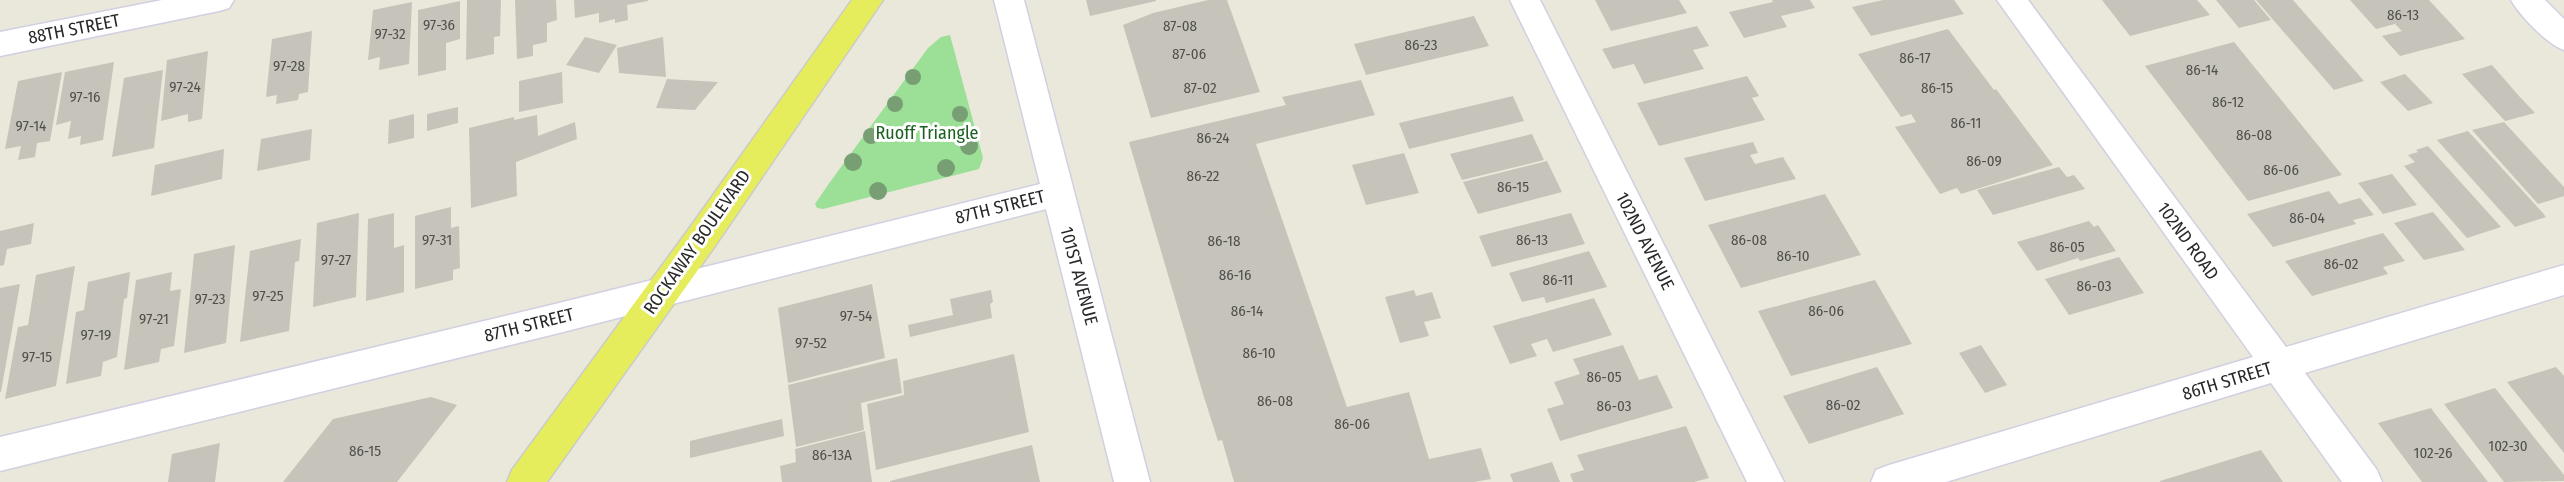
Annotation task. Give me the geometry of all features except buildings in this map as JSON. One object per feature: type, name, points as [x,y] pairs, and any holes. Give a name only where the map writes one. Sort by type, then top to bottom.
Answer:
[{"type":"main road","name":"ROCKAWAY BOULEVARD","points":[[525,482],[664,290],[868,0]]},
{"type":"street","name":"88TH STREET","points":[[0,44],[219,0]]},
{"type":"street","name":"101ST AVENUE","points":[[1008,0],[1132,482]]},
{"type":"street","name":"102ND AVENUE","points":[[1525,0],[1766,482]]},
{"type":"street","name":"102ND ROAD","points":[[2012,0],[2364,482]]},
{"type":"street","points":[[2526,0],[2564,38]]},
{"type":"street","name":"87TH STREET","points":[[0,454],[555,320],[664,290],[1057,194]]},
{"type":"street","name":"86TH STREET","points":[[1889,482],[2564,280]]},
{"type":"green space","name":"Ruoff Triangle","points":[[950,35],[983,158],[979,169],[823,209],[817,208],[815,204],[830,182],[928,48],[941,37]]}]
